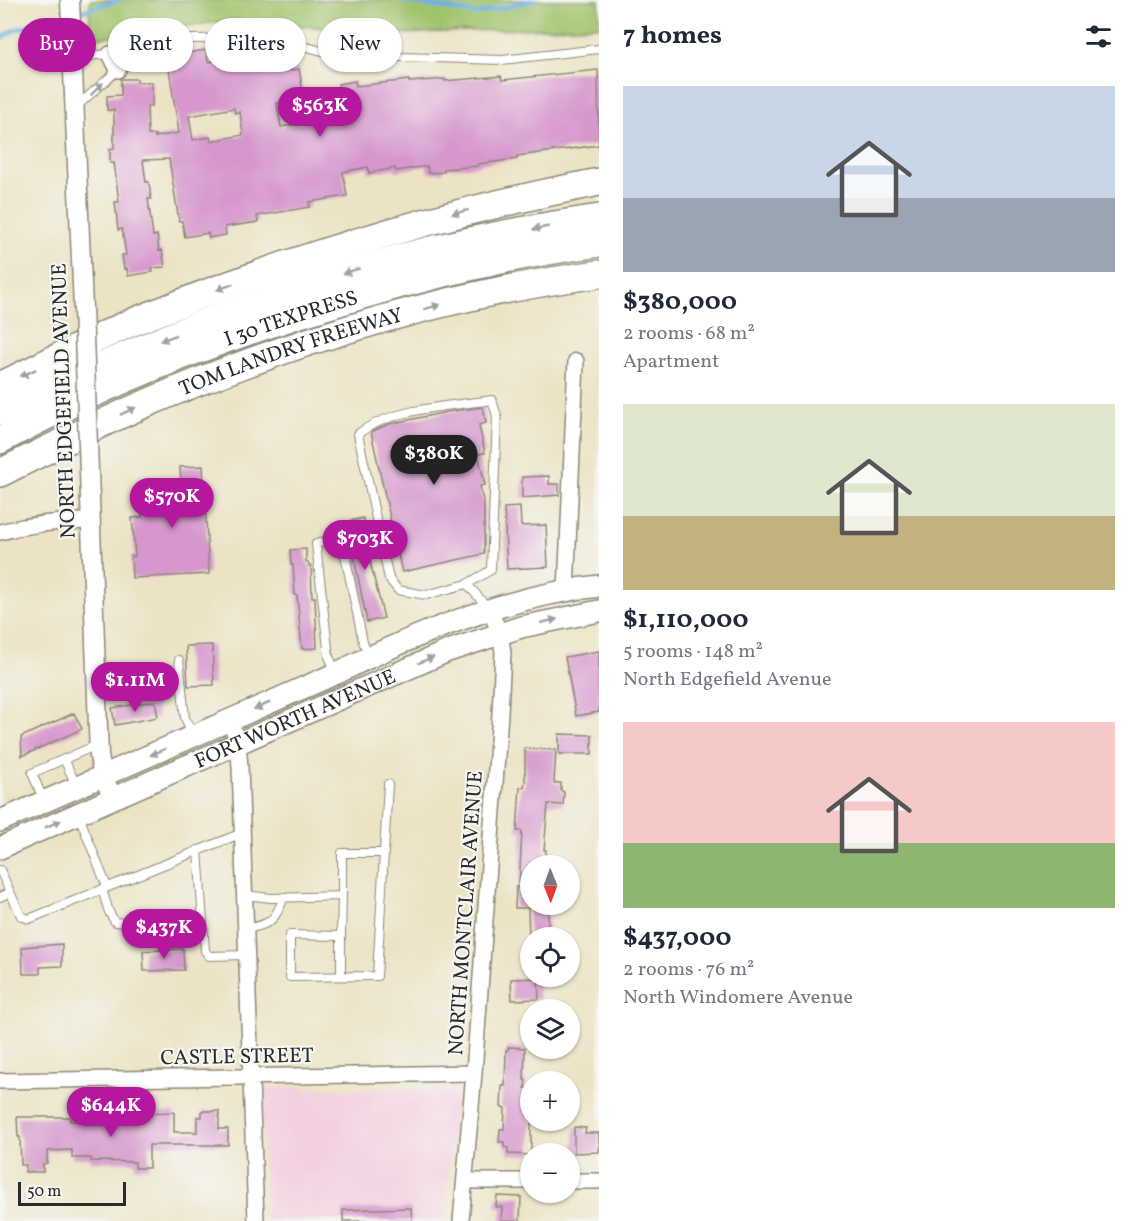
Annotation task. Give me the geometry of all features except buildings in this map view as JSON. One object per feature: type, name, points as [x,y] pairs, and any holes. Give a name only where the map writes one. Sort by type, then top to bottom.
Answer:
[{"type":"highway","points":[[0,395],[4,384],[146,317],[280,266],[459,212],[599,182]]},
{"type":"highway","points":[[0,411],[116,358],[270,298],[346,273],[425,252],[599,218]]},
{"type":"highway","name":"I 30 TEXPRESS","points":[[0,440],[124,378],[210,344],[301,313],[436,275],[599,243]]},
{"type":"highway","name":"TOM LANDRY FREEWAY","points":[[0,473],[139,407],[213,376],[287,349],[438,305],[599,274]]},
{"type":"main road","name":"FORT WORTH AVENUE","points":[[0,821],[369,657],[490,610],[525,600],[599,586]]},
{"type":"main road","name":"FORT WORTH AVENUE","points":[[0,848],[448,651],[500,634],[568,616],[599,611]]},
{"type":"main road","points":[[369,657],[380,680]]},
{"type":"street","name":"NORTH EDGEFIELD AVENUE","points":[[70,0],[71,18]]},
{"type":"street","name":"NORTH EDGEFIELD AVENUE","points":[[74,72],[98,744],[103,776],[113,798]]},
{"type":"street","points":[[566,591],[576,361]]},
{"type":"street","points":[[0,532],[63,521],[90,521]]},
{"type":"street","name":"NORTH MONTCLAIR AVENUE","points":[[461,1221],[500,714],[502,652],[500,634],[490,610]]},
{"type":"street","points":[[230,720],[238,744],[256,1221]]},
{"type":"street","name":"CASTLE STREET","points":[[0,1081],[474,1073]]},
{"type":"street","points":[[465,1181],[520,1181]]},
{"type":"street","points":[[580,1181],[599,1181]]},
{"type":"lane","points":[[193,39],[272,38],[326,52],[502,60],[599,49]]},
{"type":"lane","points":[[75,108],[116,72]]},
{"type":"lane","points":[[492,400],[497,416],[491,570],[467,584],[426,595],[398,590],[388,579],[358,434],[370,425],[408,413],[492,400]]},
{"type":"lane","points":[[337,673],[329,657],[316,544],[341,536],[363,642],[369,657]]},
{"type":"lane","points":[[467,584],[490,610]]},
{"type":"lane","points":[[179,660],[185,718],[193,736]]},
{"type":"lane","points":[[45,802],[32,773],[98,744]]},
{"type":"lane","points":[[64,759],[78,787]]},
{"type":"lane","points":[[341,936],[290,935],[290,977],[377,976],[388,784]]},
{"type":"lane","points":[[78,814],[105,888],[109,912],[115,922],[135,924],[202,917]]},
{"type":"lane","points":[[0,870],[21,916],[28,919],[242,833]]},
{"type":"lane","points":[[198,850],[205,951],[209,956],[245,955]]},
{"type":"lane","points":[[341,976],[342,853],[384,852]]},
{"type":"lane","points":[[0,897],[10,892]]},
{"type":"lane","points":[[244,895],[342,896]]},
{"type":"lane","points":[[245,929],[263,926],[277,917],[284,897]]},
{"type":"shaded area","points":[[261,1088],[457,1089],[443,1221],[266,1221]]},
{"type":"green space","points":[[90,0],[599,0],[599,26],[402,34],[402,18],[318,18],[318,27],[306,26],[306,18],[205,18],[205,24],[193,25],[193,18],[108,18],[108,37],[96,38],[96,18],[90,18]]},
{"type":"waterway","points":[[76,13],[119,0]]},
{"type":"waterway","points":[[398,0],[477,14],[534,0]]},
{"type":"waterway","points":[[0,39],[14,30],[65,16]]}]
